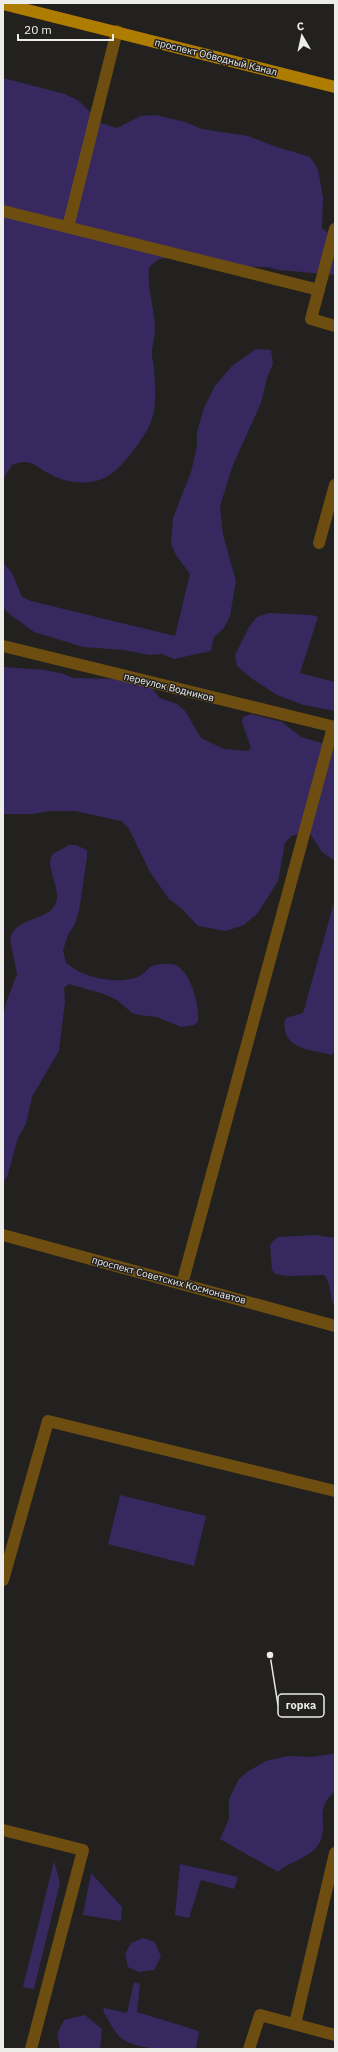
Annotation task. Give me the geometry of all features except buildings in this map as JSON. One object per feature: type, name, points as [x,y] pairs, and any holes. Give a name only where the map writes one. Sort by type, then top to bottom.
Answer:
[{"type":"main road","name":"проспект Обводный Канал","points":[[3,4],[117,31],[335,87]]},
{"type":"street","points":[[68,227],[117,31]]},
{"type":"street","points":[[3,211],[319,290]]},
{"type":"street","points":[[335,229],[311,319],[335,326]]},
{"type":"street","points":[[319,543],[335,485]]},
{"type":"street","name":"переулок Водников","points":[[3,646],[334,727]]},
{"type":"street","points":[[182,1284],[334,727]]},
{"type":"street","name":"проспект Советских Космонавтов","points":[[3,1235],[335,1326]]},
{"type":"street","points":[[3,1580],[48,1421],[335,1491]]},
{"type":"street","points":[[3,1830],[83,1850],[31,2049]]},
{"type":"street","points":[[294,2024],[335,1853]]},
{"type":"street","points":[[249,2049],[260,2016],[335,2035]]},
{"type":"shaded area","points":[[3,78],[65,94],[79,101],[101,123],[117,128],[141,116],[156,115],[185,122],[202,129],[248,136],[310,157],[318,169],[323,198],[322,228],[335,239],[335,275],[279,270],[267,267],[244,267],[186,255],[159,259],[149,267],[149,282],[155,327],[152,355],[155,397],[153,416],[145,434],[118,468],[96,481],[83,483],[64,480],[27,462],[12,465],[3,479]]},
{"type":"shaded area","points":[[256,349],[271,350],[273,364],[267,378],[261,403],[233,465],[220,506],[223,535],[236,581],[230,616],[224,628],[214,637],[211,651],[174,659],[162,654],[149,655],[124,650],[83,647],[34,632],[7,612],[3,607],[3,563],[12,573],[22,597],[31,601],[175,636],[190,574],[176,555],[171,544],[173,518],[191,472],[197,446],[197,432],[204,408],[215,386],[232,366]]},
{"type":"shaded area","points":[[269,613],[312,615],[318,617],[300,673],[335,682],[335,711],[304,705],[277,695],[251,678],[237,666],[235,655],[249,627],[257,617]]},
{"type":"shaded area","points":[[3,667],[45,670],[64,674],[73,678],[117,679],[150,686],[160,698],[177,704],[185,711],[201,738],[224,749],[248,751],[251,748],[242,722],[243,717],[251,714],[282,722],[301,737],[335,747],[335,861],[322,852],[309,832],[291,836],[285,843],[278,881],[257,914],[244,925],[226,931],[198,926],[182,909],[169,899],[150,872],[128,827],[121,821],[75,811],[50,811],[32,814],[3,814]]},
{"type":"shaded area","points":[[69,845],[76,845],[87,850],[87,857],[79,911],[75,924],[68,935],[63,950],[66,963],[82,973],[98,978],[113,980],[135,978],[152,966],[158,964],[172,964],[184,972],[189,979],[195,997],[198,1022],[194,1025],[181,1027],[157,1017],[132,1013],[117,1000],[104,994],[69,984],[64,988],[65,1002],[59,1051],[32,1097],[26,1124],[18,1138],[7,1177],[3,1181],[3,1018],[6,1003],[17,974],[10,939],[13,932],[18,927],[44,914],[55,905],[57,892],[51,871],[51,859],[53,854]]},
{"type":"shaded area","points":[[335,899],[335,1047],[333,1055],[312,1051],[297,1046],[287,1037],[284,1025],[286,1018],[303,1013]]},
{"type":"shaded area","points":[[315,1235],[335,1238],[335,1308],[327,1279],[324,1275],[287,1276],[275,1274],[272,1270],[270,1246],[273,1241],[278,1237]]},
{"type":"shaded area","points":[[120,1495],[206,1516],[194,1566],[108,1544]]},
{"type":"shaded area","points":[[335,1754],[335,1791],[328,1798],[325,1805],[323,1811],[322,1835],[320,1842],[312,1852],[278,1872],[220,1839],[229,1819],[229,1799],[239,1779],[247,1772],[266,1761],[288,1756],[311,1757]]},
{"type":"shaded area","points":[[54,1861],[60,1883],[34,1989],[23,1987]]},
{"type":"shaded area","points":[[180,1864],[238,1877],[234,1889],[201,1880],[189,1918],[175,1915]]},
{"type":"shaded area","points":[[91,1873],[122,1907],[121,1921],[83,1915]]},
{"type":"shaded area","points":[[143,1938],[155,1942],[161,1957],[154,1970],[139,1972],[128,1967],[125,1954],[131,1943]]},
{"type":"shaded area","points":[[134,1982],[140,1984],[137,2012],[199,2031],[196,2049],[143,2047],[133,2044],[118,2035],[103,2011],[104,2008],[127,2013]]},
{"type":"shaded area","points":[[85,2015],[102,2029],[100,2049],[60,2049],[57,2034],[64,2020]]},
{"type":"place","name":"горка","points":[[270,1655]]}]
